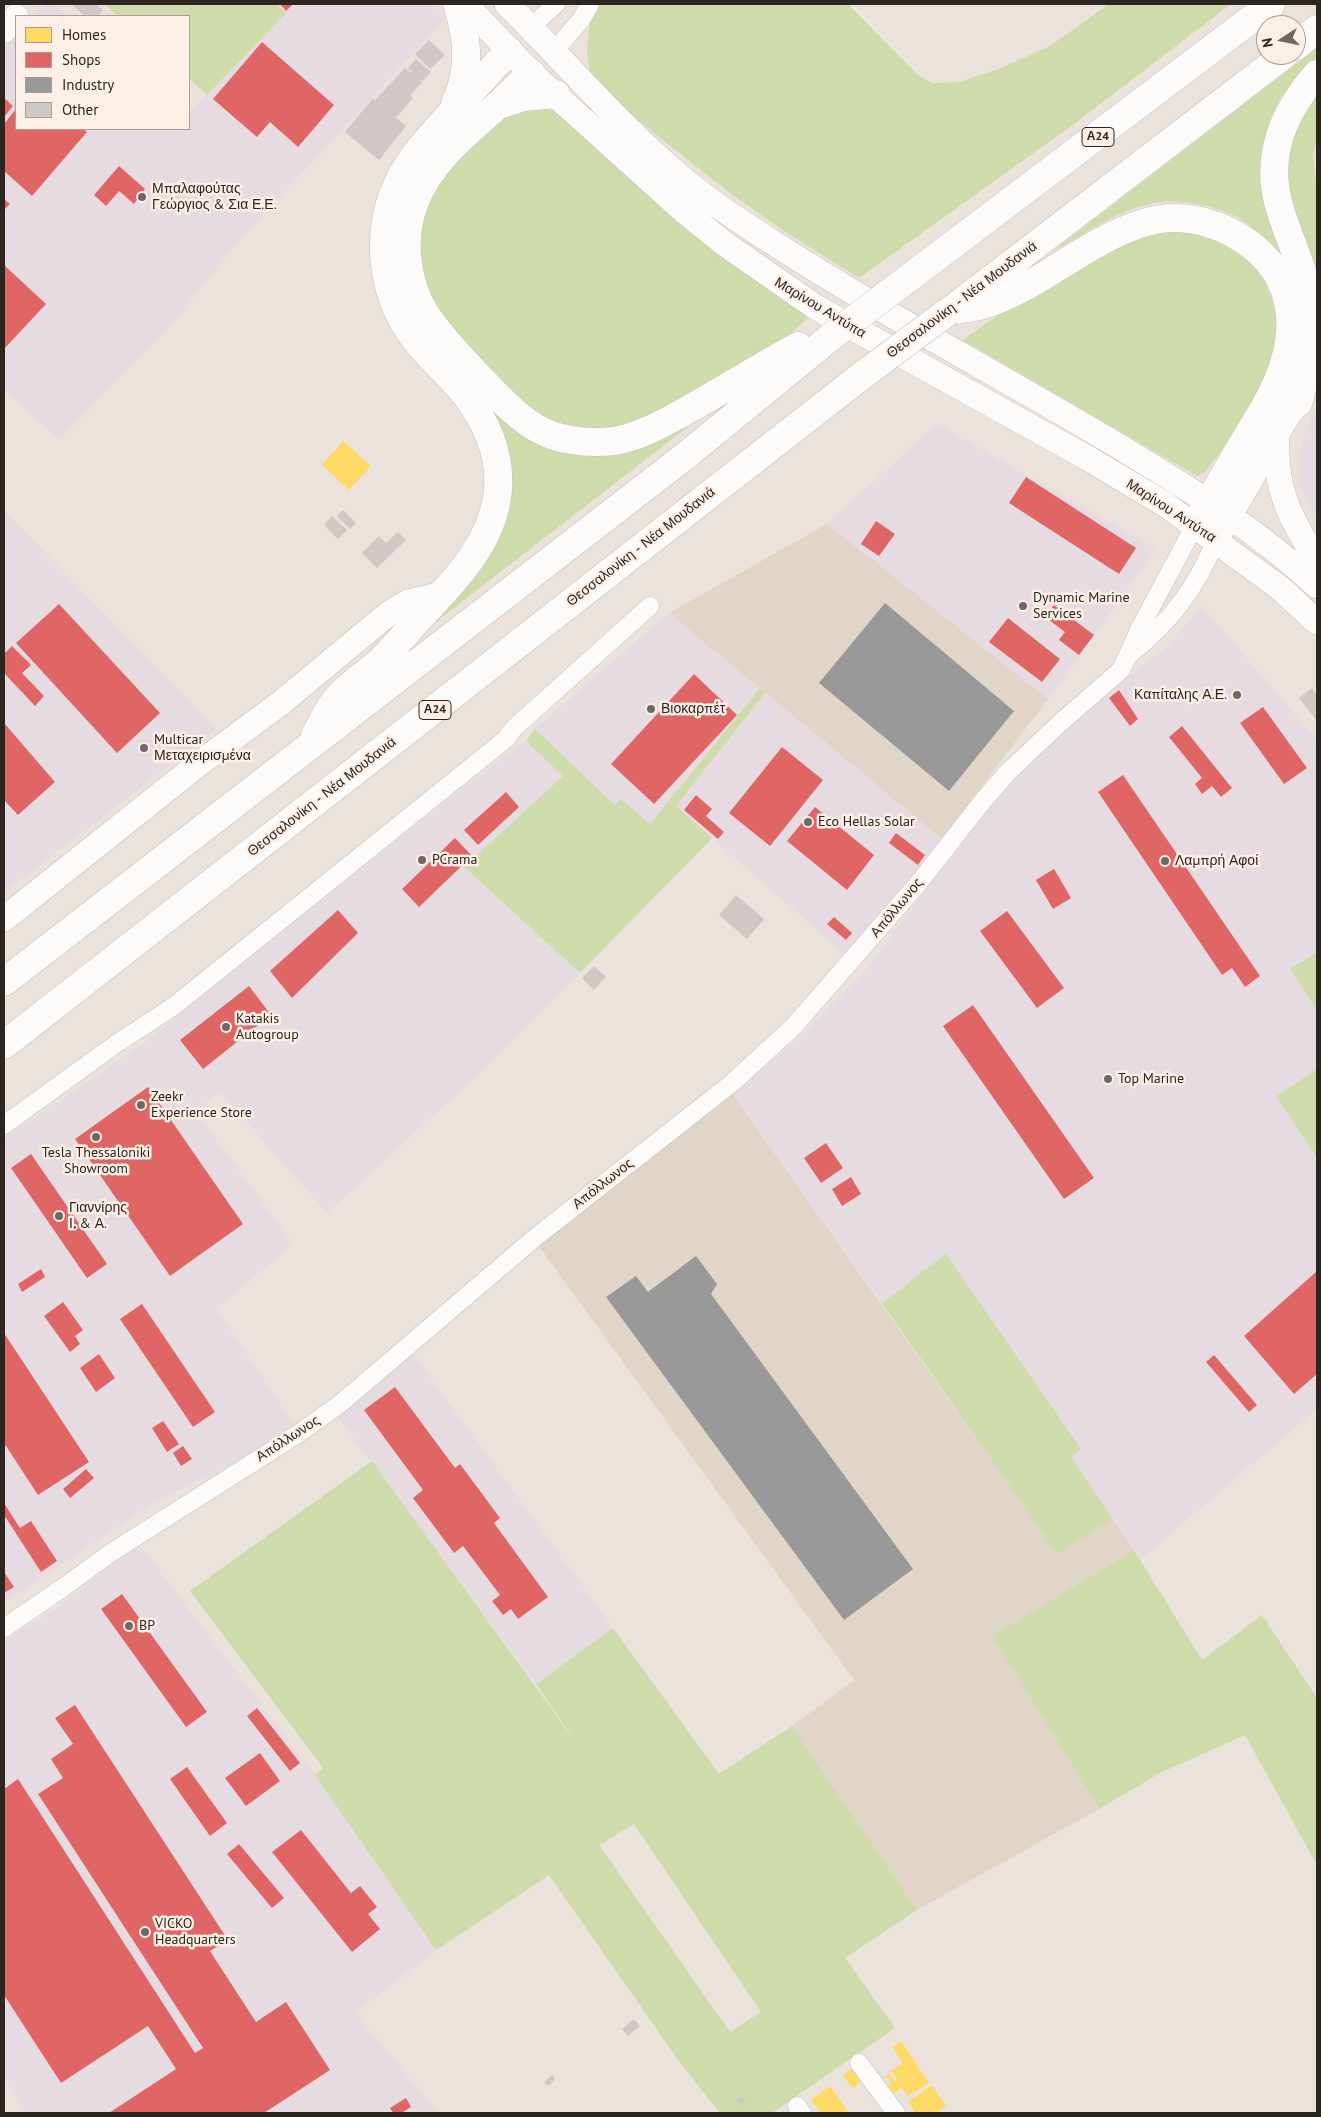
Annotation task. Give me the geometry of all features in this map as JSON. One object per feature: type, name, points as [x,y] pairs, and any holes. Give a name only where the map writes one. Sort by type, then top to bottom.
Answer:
[{"type":"highway","points":[[450,115],[462,90],[467,60],[464,24],[457,4]]},
{"type":"highway","name":"Α24","points":[[4,982],[684,457],[832,336],[1271,4]]},
{"type":"highway","points":[[1306,38],[1317,29]]},
{"type":"highway","points":[[308,747],[337,697],[378,662],[443,594],[468,565],[491,524],[497,499],[499,476],[497,458],[492,441],[481,418],[465,393],[420,346],[403,322],[390,292],[383,249],[388,210],[399,179],[424,144],[509,51]]},
{"type":"highway","name":"Θεσσαλονίκη - Νέα Μουδανιά","points":[[4,1045],[864,374],[1271,65]]},
{"type":"highway","points":[[531,73],[448,152],[425,180],[410,217],[407,254],[413,286],[424,312],[433,325],[495,393],[526,422],[550,434],[576,441],[597,442],[628,438],[666,422],[810,340],[832,336]]},
{"type":"highway","points":[[1308,397],[1308,369],[1315,313],[1302,268],[1279,207],[1274,173],[1274,156],[1284,121],[1305,88],[1317,74]]},
{"type":"highway","points":[[498,105],[524,97],[556,94]]},
{"type":"highway","points":[[949,311],[986,304],[1020,289],[1097,242],[1146,222],[1180,218],[1196,220],[1215,225],[1235,234],[1253,246],[1280,277],[1286,291],[1291,328],[1288,352],[1273,391],[1220,509],[1206,533]]},
{"type":"main road","points":[[19,15],[28,4]]},
{"type":"main road","name":"Μαρίνου Αντύπα","points":[[465,4],[531,73],[677,204],[725,244],[817,308],[1091,460],[1166,505],[1280,588],[1317,622]]},
{"type":"main road","name":"Μαρίνου Αντύπα","points":[[507,4],[616,117],[671,169],[723,209],[772,242],[864,298],[1048,404],[1220,509],[1317,586]]},
{"type":"main road","points":[[4,30],[15,19]]},
{"type":"main road","points":[[509,51],[531,27]]},
{"type":"main road","points":[[531,73],[554,51]]},
{"type":"main road","points":[[1220,509],[1278,433],[1288,415],[1308,397]]},
{"type":"main road","points":[[1278,433],[1277,465],[1284,501],[1302,538],[1317,562]]},
{"type":"main road","points":[[4,919],[196,766],[282,702],[388,614],[408,602],[443,594]]},
{"type":"street","points":[[531,27],[556,4]]},
{"type":"street","points":[[554,51],[570,35],[590,4]]},
{"type":"street","points":[[1126,657],[1140,628],[1206,533]]},
{"type":"street","points":[[1126,657],[1151,637],[1173,614],[1200,574],[1206,533]]},
{"type":"street","points":[[4,1125],[116,1044],[174,1006],[506,739],[513,729],[650,606]]},
{"type":"street","name":"Απόλλωνος","points":[[4,1628],[112,1552],[298,1434],[341,1403],[536,1236],[732,1083],[800,1019],[921,880],[1008,772],[1060,722],[1121,670],[1126,657]]},
{"type":"street","points":[[858,2063],[896,2113]]},
{"type":"shaded area","points":[[46,4],[54,4],[67,15],[35,15]]},
{"type":"shaded area","points":[[276,4],[432,4],[446,18],[235,245],[170,326],[59,439],[4,389],[4,47],[15,35],[15,130],[190,130],[190,111],[286,13]]},
{"type":"shaded area","points":[[1317,408],[1317,524],[1299,486],[1300,448]]},
{"type":"shaded area","name":"Dynamic Marine Services","points":[[937,424],[1156,549],[1048,699],[827,524]]},
{"type":"shaded area","points":[[4,510],[216,729],[4,892]]},
{"type":"shaded area","points":[[827,524],[1048,699],[942,839],[669,613]]},
{"type":"shaded area","points":[[1202,607],[1317,740],[1317,952],[1290,969],[1317,1010],[1317,1069],[1276,1096],[1317,1158],[1317,1409],[1141,1559],[1071,1457],[1080,1448],[946,1255],[882,1303],[732,1093],[798,1039],[867,969],[980,816],[1041,752],[1102,698],[1164,649]]},
{"type":"shaded area","name":"Βιοκαρπέτ","points":[[669,613],[760,688],[650,824],[621,800],[616,805],[535,729]]},
{"type":"shaded area","name":"Eco Hellas Solar","points":[[765,693],[942,839],[846,955],[675,806]]},
{"type":"shaded area","points":[[526,741],[563,776],[464,868],[580,973],[491,1062],[327,1213],[220,1091],[195,1111],[293,1244],[216,1309],[296,1427],[208,1477],[150,1505],[4,1603],[4,1139],[144,1043],[436,809]]},
{"type":"shaded area","points":[[732,1093],[1057,1553],[1113,1519],[1134,1550],[992,1636],[1099,1809],[917,1910],[792,1726],[854,1680],[538,1245]]},
{"type":"shaded area","points":[[413,1354],[613,1628],[536,1684],[338,1417]]},
{"type":"shaded area","name":"VICKO Headquarters","points":[[139,1544],[315,1775],[436,1950],[355,2013],[438,2113],[25,2113],[4,2076],[4,1640],[51,1612]]},
{"type":"green space","points":[[104,4],[276,4],[286,13],[207,95],[190,80],[190,15],[117,15]]},
{"type":"green space","points":[[597,4],[848,4],[919,76],[932,83],[959,82],[999,69],[1050,46],[1109,4],[1231,4],[1074,124],[859,278],[787,233],[726,190],[628,112],[590,73],[587,51],[590,19]]},
{"type":"green space","points":[[1317,48],[1317,57],[1280,98],[1269,122],[1261,155],[1262,189],[1294,269],[1252,227],[1241,219],[1211,207],[1166,201],[1132,209],[1118,215],[1053,251],[1295,65],[1306,65],[1306,56]]},
{"type":"green space","points":[[1317,89],[1317,138],[1313,156],[1317,187],[1317,273],[1290,198],[1284,152]]},
{"type":"green space","points":[[527,105],[551,110],[568,121],[810,316],[783,341],[645,422],[607,430],[576,427],[550,420],[528,409],[454,336],[419,282],[419,212],[455,159],[504,118]]},
{"type":"green space","points":[[1184,228],[1212,238],[1236,251],[1262,273],[1275,308],[1279,332],[1269,370],[1236,432],[1204,473],[1197,476],[963,340],[1043,283],[1116,241]]},
{"type":"green space","points":[[468,382],[574,446],[707,412],[419,635],[502,524]]},
{"type":"green space","points":[[760,688],[765,693],[676,806],[712,838],[580,973],[464,867],[563,776],[526,741],[535,729],[615,805],[621,799],[650,824]]},
{"type":"green space","points":[[1317,952],[1317,1010],[1290,969]]},
{"type":"green space","points":[[1317,1069],[1317,1158],[1276,1096]]},
{"type":"green space","points":[[946,1254],[1081,1449],[1071,1457],[1113,1519],[1057,1554],[882,1303]]},
{"type":"green space","points":[[372,1461],[582,1751],[536,1684],[613,1628],[719,1774],[792,1726],[917,1910],[845,1958],[895,2028],[772,2113],[720,2113],[681,2064],[549,1875],[436,1950],[315,1775],[323,1768],[190,1591]],"holes":[[[634,1824],[761,2012],[730,2032],[599,1845]]]},
{"type":"green space","points":[[1134,1550],[1202,1660],[1262,1615],[1317,1698],[1317,1865],[1245,1735],[1160,1773],[1099,1809],[992,1636]]},
{"type":"building: Homes","points":[[343,441],[371,466],[349,490],[322,465]]},
{"type":"building: Homes","points":[[901,2041],[929,2083],[908,2096],[902,2087],[893,2094],[888,2086],[891,2084],[886,2076],[889,2074],[895,2082],[897,2079],[891,2071],[903,2063],[892,2047]]},
{"type":"building: Homes","points":[[853,2068],[863,2079],[853,2088],[843,2076]]},
{"type":"building: Homes","points":[[932,2085],[946,2106],[936,2113],[915,2113],[908,2102]]},
{"type":"building: Homes","points":[[830,2086],[849,2113],[821,2113],[811,2100]]},
{"type":"building: Shops","points":[[280,4],[293,4],[286,11]]},
{"type":"building: Shops","points":[[262,42],[334,105],[298,147],[270,122],[257,137],[213,99]]},
{"type":"building: Shops","points":[[4,98],[13,106],[4,117]]},
{"type":"building: Shops","points":[[15,110],[15,130],[84,130],[87,132],[32,196],[4,171],[4,124]]},
{"type":"building: Shops","points":[[119,166],[145,189],[134,204],[119,191],[106,206],[94,195]]},
{"type":"building: Shops","points":[[4,199],[10,204],[4,210]]},
{"type":"building: Shops","points":[[4,265],[46,304],[5,348],[4,348]]},
{"type":"building: Shops","points":[[1026,477],[1136,548],[1119,574],[1009,503]]},
{"type":"building: Shops","points":[[876,521],[895,534],[879,556],[861,544]]},
{"type":"building: Shops","points":[[59,604],[160,713],[117,753],[16,643]]},
{"type":"building: Shops","points":[[1054,605],[1094,635],[1079,655],[1059,640],[1065,632],[1045,617]]},
{"type":"building: Shops","points":[[1008,618],[1060,659],[1042,682],[989,642]]},
{"type":"building: Shops","points":[[12,646],[31,665],[22,673],[44,696],[35,706],[4,673],[4,654]]},
{"type":"building: Shops","points":[[694,674],[737,715],[654,804],[611,764]]},
{"type":"building: Shops","points":[[1119,690],[1138,719],[1130,726],[1109,698]]},
{"type":"building: Shops","points":[[1263,707],[1307,768],[1284,784],[1240,723]]},
{"type":"building: Shops","points":[[4,723],[55,782],[18,815],[4,800]]},
{"type":"building: Shops","points":[[1182,726],[1232,788],[1221,797],[1212,786],[1202,794],[1195,784],[1202,778],[1169,737]]},
{"type":"building: Shops","points":[[782,747],[823,780],[770,846],[729,813]]},
{"type":"building: Shops","points":[[1123,775],[1260,976],[1245,987],[1232,968],[1222,975],[1098,792]]},
{"type":"building: Shops","points":[[506,792],[519,807],[478,845],[464,830]]},
{"type":"building: Shops","points":[[696,795],[712,809],[706,816],[724,832],[718,839],[684,810]]},
{"type":"building: Shops","points":[[815,807],[874,855],[847,890],[787,841]]},
{"type":"building: Shops","points":[[896,833],[925,855],[918,865],[889,843]]},
{"type":"building: Shops","points":[[455,838],[472,856],[419,907],[402,889]]},
{"type":"building: Shops","points":[[1054,869],[1071,898],[1053,909],[1036,880]]},
{"type":"building: Shops","name":"Katakis Autogroup","points":[[338,910],[358,933],[292,998],[270,971]]},
{"type":"building: Shops","points":[[1007,911],[1064,988],[1037,1008],[980,931]]},
{"type":"building: Shops","points":[[834,917],[852,933],[846,940],[827,924]]},
{"type":"building: Shops","name":"Katakis Autogroup","points":[[249,986],[271,1015],[203,1069],[180,1040]]},
{"type":"building: Shops","points":[[973,1005],[1094,1178],[1064,1199],[943,1026]]},
{"type":"building: Shops","points":[[148,1087],[243,1224],[170,1276],[75,1139]]},
{"type":"building: Shops","points":[[826,1143],[843,1168],[821,1183],[804,1158]]},
{"type":"building: Shops","name":"Γιαννίρης Ι. & Α.","points":[[31,1154],[107,1264],[87,1278],[11,1168]]},
{"type":"building: Shops","points":[[851,1177],[861,1194],[842,1206],[832,1189]]},
{"type":"building: Shops","points":[[41,1269],[45,1277],[22,1292],[18,1284]]},
{"type":"building: Shops","points":[[1317,1271],[1317,1374],[1294,1394],[1244,1336]]},
{"type":"building: Shops","points":[[63,1302],[83,1330],[75,1336],[80,1344],[70,1352],[44,1316]]},
{"type":"building: Shops","points":[[142,1304],[215,1412],[193,1427],[120,1319]]},
{"type":"building: Shops","points":[[4,1333],[89,1462],[38,1495],[4,1443]]},
{"type":"building: Shops","points":[[99,1354],[115,1378],[96,1392],[80,1368]]},
{"type":"building: Shops","points":[[1214,1355],[1257,1405],[1249,1412],[1206,1362]]},
{"type":"building: Shops","points":[[395,1387],[455,1468],[460,1464],[500,1518],[494,1523],[548,1597],[518,1619],[511,1609],[503,1615],[492,1601],[500,1595],[463,1546],[454,1553],[413,1498],[423,1490],[364,1410]]},
{"type":"building: Shops","points":[[163,1421],[179,1444],[167,1452],[152,1428]]},
{"type":"building: Shops","points":[[183,1446],[192,1459],[181,1466],[173,1453]]},
{"type":"building: Shops","points":[[86,1469],[94,1478],[70,1498],[63,1489]]},
{"type":"building: Shops","points":[[4,1503],[20,1528],[31,1521],[57,1561],[41,1572],[4,1515]]},
{"type":"building: Shops","points":[[4,1572],[14,1587],[4,1593]]},
{"type":"building: Shops","points":[[122,1594],[207,1712],[186,1727],[101,1609]]},
{"type":"building: Shops","points":[[75,1705],[228,1940],[210,1951],[256,2022],[286,2002],[330,2070],[264,2113],[109,2113],[176,2069],[148,2026],[61,2083],[4,1995],[4,1789],[18,1779],[195,2053],[203,2048],[38,1794],[63,1778],[51,1759],[73,1744],[55,1718]]},
{"type":"building: Shops","points":[[257,1708],[300,1763],[290,1771],[247,1716]]},
{"type":"building: Shops","points":[[260,1753],[280,1781],[246,1806],[225,1778]]},
{"type":"building: Shops","points":[[187,1767],[227,1823],[210,1836],[170,1779]]},
{"type":"building: Shops","points":[[301,1830],[351,1893],[360,1886],[377,1907],[368,1914],[380,1929],[352,1952],[272,1852]]},
{"type":"building: Shops","points":[[239,1844],[284,1898],[272,1908],[227,1854]]},
{"type":"building: Shops","points":[[406,2098],[411,2107],[401,2113],[393,2113],[390,2108]]},
{"type":"building: Industry","points":[[885,603],[1014,711],[949,791],[819,683]]},
{"type":"building: Industry","points":[[696,1256],[717,1284],[711,1294],[913,1569],[844,1620],[606,1297],[636,1276],[648,1292]]},
{"type":"building: Other","points":[[71,4],[96,4],[103,10],[99,15],[84,15]]},
{"type":"building: Other","points":[[429,40],[445,55],[430,69],[415,54]]},
{"type":"building: Other","points":[[416,59],[431,72],[423,81],[420,80],[422,82],[410,96],[413,98],[396,118],[406,126],[379,160],[345,132],[373,98],[375,100],[405,68],[412,72],[408,68]]},
{"type":"building: Other","points":[[343,510],[356,523],[350,529],[337,516]]},
{"type":"building: Other","points":[[332,516],[347,530],[338,539],[324,525]]},
{"type":"building: Other","points":[[398,532],[406,540],[377,568],[362,553],[379,536],[386,543]]},
{"type":"building: Other","points":[[1312,688],[1317,695],[1317,721],[1299,698]]},
{"type":"building: Other","points":[[736,895],[764,919],[747,939],[719,915]]},
{"type":"building: Other","points":[[594,966],[606,977],[594,990],[582,978]]},
{"type":"building: Other","points":[[634,2019],[640,2026],[628,2036],[622,2029]]},
{"type":"building: Other","points":[[552,2075],[555,2080],[548,2086],[544,2082]]},
{"type":"building: Other","points":[[742,2096],[746,2101],[740,2106],[736,2100]]},
{"type":"place","name":"Μπαλαφούτας Γεώργιος & Σια Ε.Ε.","points":[[142,197]]},
{"type":"place","name":"Dynamic Marine Services","points":[[1023,606]]},
{"type":"place","name":"Καπίταλης Α.Ε.","points":[[1237,695]]},
{"type":"place","name":"Βιοκαρπέτ","points":[[651,709]]},
{"type":"place","name":"Multicar Μεταχειρισμένα","points":[[144,748]]},
{"type":"place","name":"Eco Hellas Solar","points":[[808,822]]},
{"type":"place","name":"PCrama","points":[[422,860]]},
{"type":"place","name":"Λαμπρή Αφοί","points":[[1165,861]]},
{"type":"place","name":"Katakis Autogroup","points":[[226,1027]]},
{"type":"place","name":"Top Marine","points":[[1108,1079]]},
{"type":"place","name":"Zeekr Experience Store","points":[[141,1105]]},
{"type":"place","name":"Tesla Thessaloniki Showroom","points":[[96,1137]]},
{"type":"place","name":"Γιαννίρης Ι. & Α.","points":[[59,1216]]},
{"type":"place","name":"BP","points":[[129,1626]]},
{"type":"place","name":"VICKO Headquarters","points":[[145,1932]]}]
